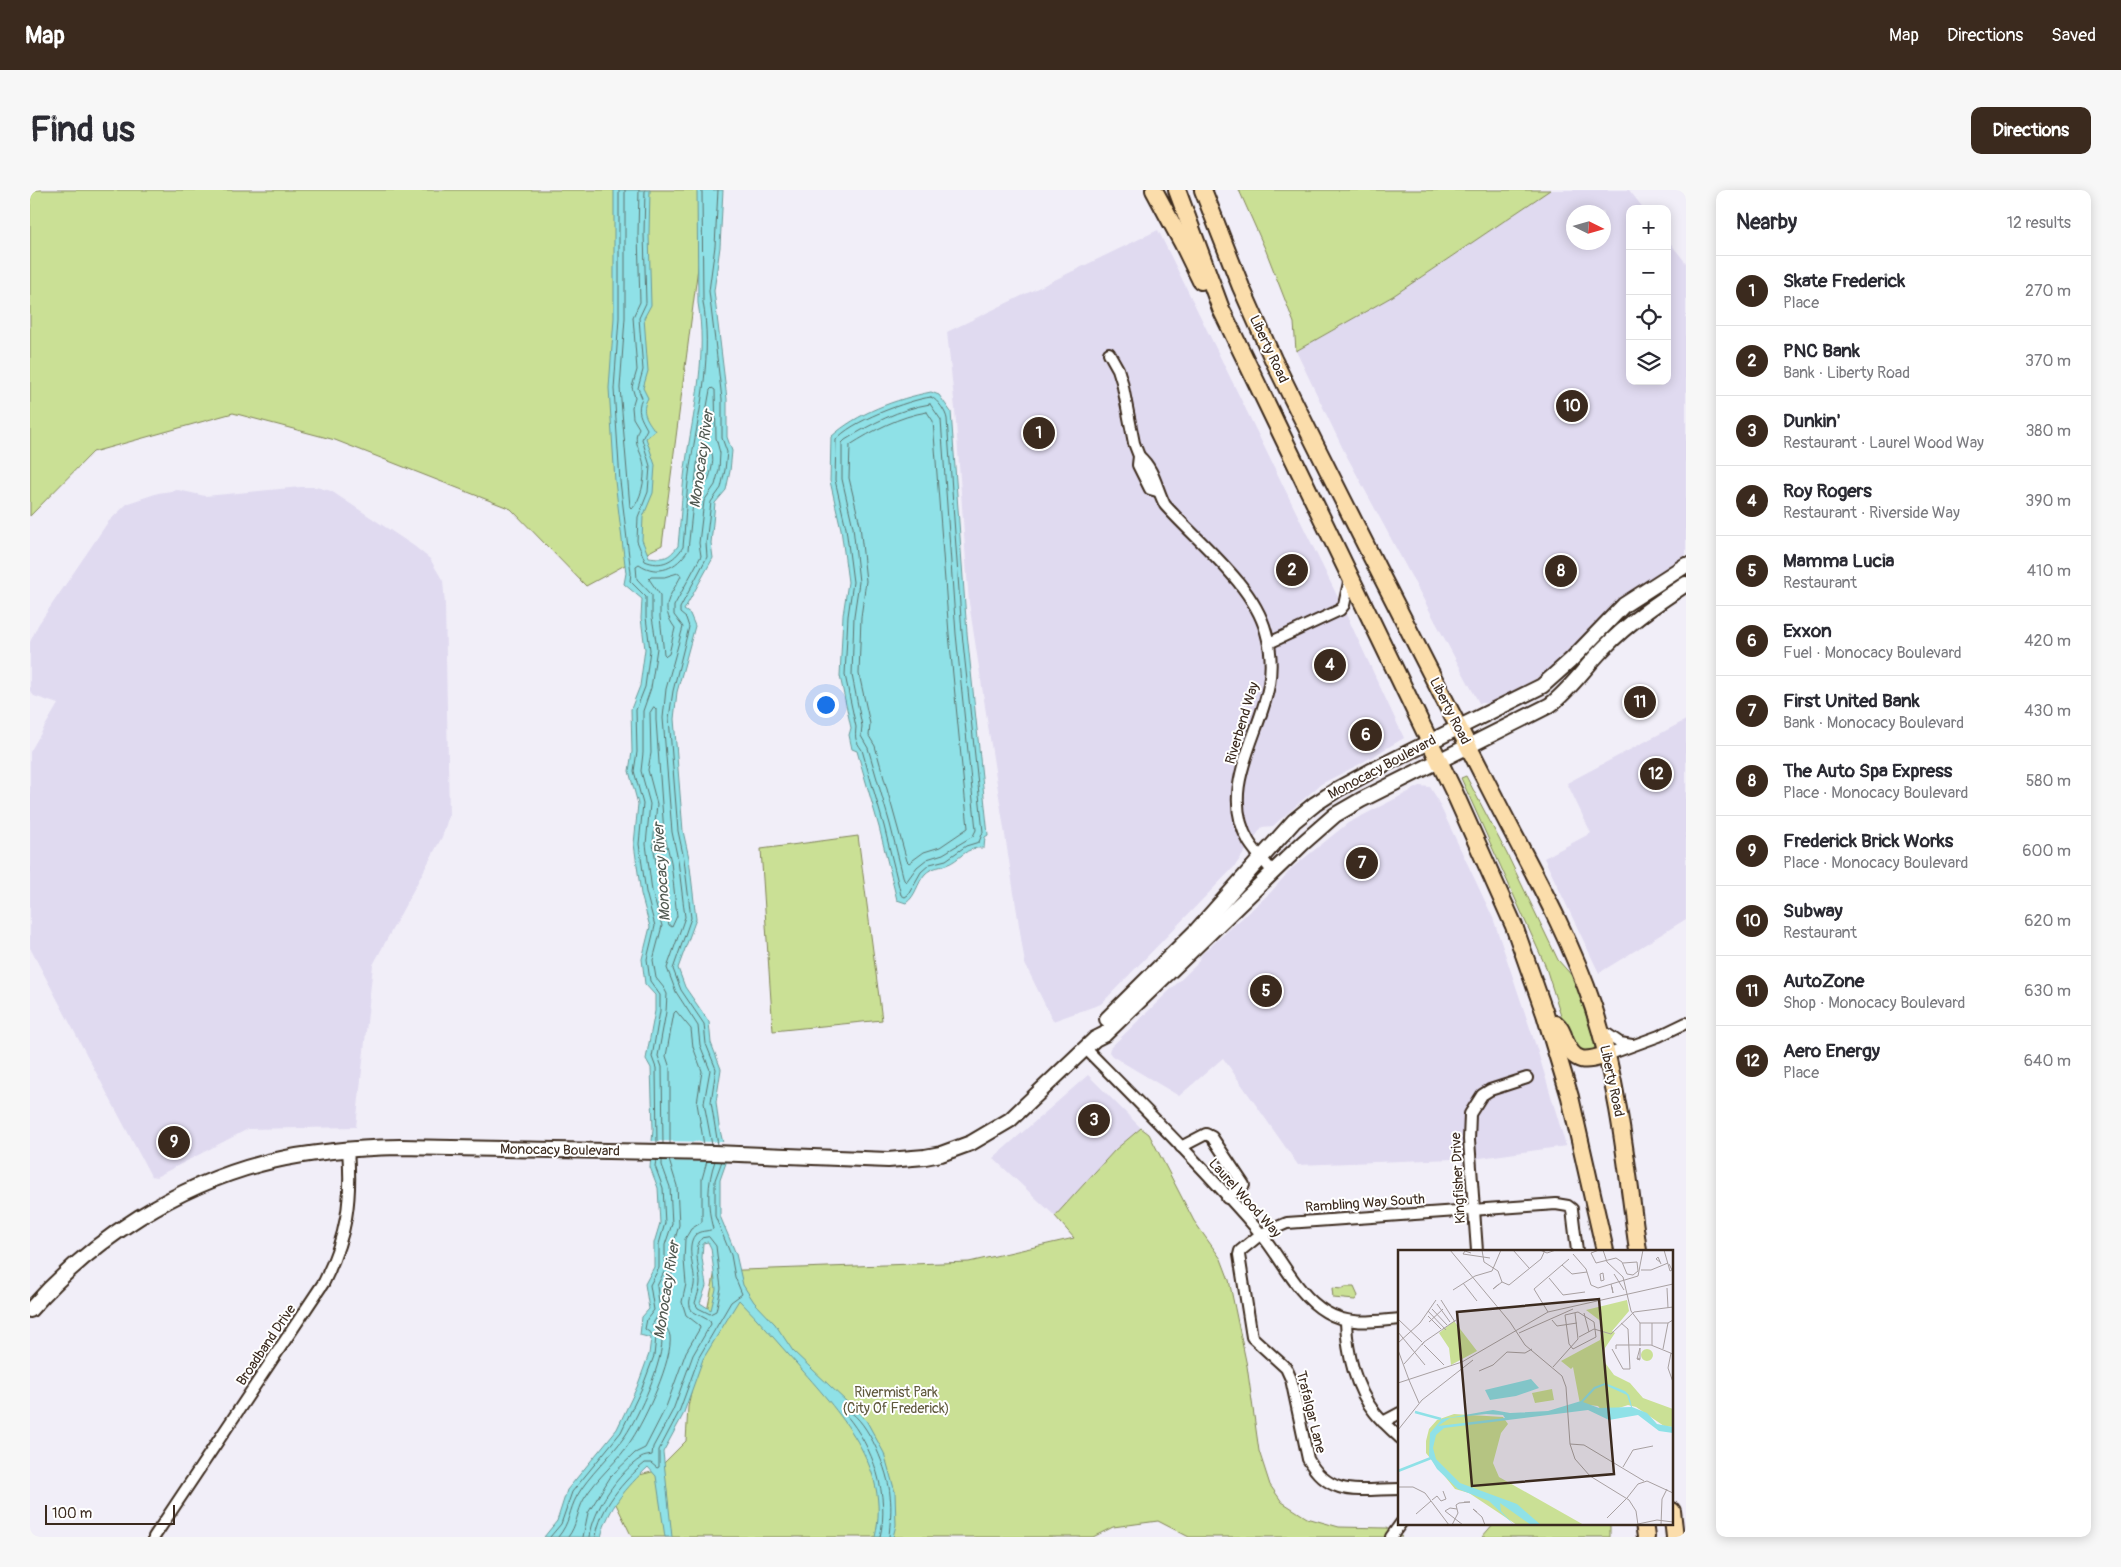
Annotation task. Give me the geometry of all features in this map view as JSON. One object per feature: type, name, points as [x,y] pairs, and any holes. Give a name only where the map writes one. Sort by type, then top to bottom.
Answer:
[{"type":"main road","points":[[1154,190],[1210,300],[1221,309]]},
{"type":"main road","name":"Liberty Road","points":[[1177,190],[1221,309],[1440,761],[1501,895],[1545,1014],[1570,1098],[1605,1250]]},
{"type":"main road","name":"Liberty Road","points":[[1203,192],[1272,359],[1565,937],[1587,988],[1607,1055],[1624,1142],[1638,1250]]},
{"type":"main road","name":"Monocacy Boulevard","points":[[1091,1044],[1098,1029],[1192,935],[1294,821],[1326,796],[1542,686],[1570,661],[1624,605],[1686,565]]},
{"type":"main road","name":"Monocacy Boulevard","points":[[30,1310],[58,1280],[88,1254],[140,1217],[167,1201],[230,1174],[292,1157],[348,1149],[400,1147],[850,1157],[888,1160],[942,1154],[971,1143],[1010,1120],[1091,1044],[1105,1034],[1335,815],[1550,705],[1565,693],[1584,669],[1632,622],[1656,602],[1686,584]]},
{"type":"main road","points":[[1545,1014],[1560,1028],[1573,1055],[1586,1060],[1607,1055]]},
{"type":"main road","points":[[1644,1524],[1646,1537]]},
{"type":"main road","points":[[1674,1524],[1676,1537]]},
{"type":"street","name":"Riverbend Way","points":[[1109,353],[1118,369],[1122,382],[1134,443],[1139,456],[1147,463],[1158,485],[1157,491],[1165,505],[1240,584],[1254,602],[1266,631],[1271,659],[1269,687],[1244,759],[1239,787],[1240,811],[1249,842],[1273,872]]},
{"type":"street","points":[[1268,643],[1340,610],[1344,605],[1351,577]]},
{"type":"street","points":[[1607,1055],[1636,1045],[1686,1023]]},
{"type":"street","points":[[1600,1028],[1620,1043],[1636,1045]]},
{"type":"street","name":"Laurel Wood Way","points":[[1091,1044],[1181,1147],[1261,1234],[1312,1303],[1346,1322],[1398,1319]]},
{"type":"street","name":"Kingfisher Drive","points":[[1477,1250],[1469,1140],[1470,1114],[1479,1100],[1490,1090],[1527,1078]]},
{"type":"street","points":[[1181,1147],[1206,1134],[1212,1137],[1244,1185],[1227,1198]]},
{"type":"street","name":"Broadband Drive","points":[[154,1537],[324,1282],[344,1232],[349,1200],[348,1149]]},
{"type":"street","name":"Rambling Way South","points":[[1261,1234],[1287,1223],[1545,1204],[1568,1206],[1572,1210],[1577,1250]]},
{"type":"street","name":"Trafalgar Lane","points":[[1261,1234],[1242,1248],[1239,1255],[1252,1337],[1286,1368],[1291,1379],[1308,1459],[1323,1479],[1333,1486],[1350,1489],[1398,1489]]},
{"type":"street","points":[[1346,1322],[1348,1346],[1354,1371],[1367,1401],[1374,1412],[1398,1436]]},
{"type":"street","points":[[1384,1422],[1398,1414]]},
{"type":"street","points":[[1391,1537],[1401,1524]]},
{"type":"shaded area","points":[[1550,190],[1629,190],[1641,205],[1626,205],[1626,385],[1671,385],[1671,244],[1686,263],[1686,555],[1632,592],[1579,646],[1550,671],[1491,703],[1479,703],[1343,449],[1296,351],[1393,296]]},
{"type":"shaded area","points":[[1158,230],[1347,616],[1404,738],[1321,784],[1273,826],[1262,827],[1235,866],[1101,1004],[1053,1021],[1025,964],[969,603],[955,409],[947,332]]},
{"type":"shaded area","points":[[316,487],[331,491],[414,546],[430,559],[443,581],[449,815],[442,837],[373,965],[356,1127],[248,1129],[156,1177],[151,1176],[30,948],[30,752],[58,704],[34,696],[30,691],[30,642],[38,625],[108,522],[128,503],[158,493],[178,490],[205,496]]},
{"type":"shaded area","points":[[1686,720],[1686,919],[1599,973],[1544,858],[1591,833],[1567,783]]},
{"type":"shaded area","points":[[1420,786],[1430,787],[1435,795],[1493,918],[1537,1049],[1566,1146],[1480,1158],[1298,1165],[1223,1058],[1179,1096],[1112,1056],[1109,1052],[1110,1048],[1196,965],[1202,954],[1270,893],[1292,868],[1348,823]]},
{"type":"shaded area","points":[[1088,1075],[1141,1128],[1115,1150],[1055,1216],[993,1158]]},
{"type":"green space","points":[[30,190],[708,190],[662,545],[586,586],[511,509],[335,440],[233,413],[93,452],[30,516]]},
{"type":"green space","points":[[1239,190],[1550,190],[1393,296],[1296,351],[1294,323],[1266,251]]},
{"type":"green space","points":[[1466,776],[1507,854],[1558,960],[1574,978],[1594,1040],[1595,1052],[1583,1055],[1569,1040],[1545,965],[1461,778]]},
{"type":"green space","points":[[858,836],[882,1020],[773,1031],[761,849]]},
{"type":"green space","name":"Rivermist Park (City Of Frederick)","points":[[1141,1128],[1149,1134],[1194,1221],[1221,1259],[1229,1280],[1247,1366],[1259,1451],[1270,1485],[1282,1502],[1307,1518],[1339,1527],[1386,1528],[1402,1537],[1189,1537],[1158,1521],[1113,1527],[1093,1537],[632,1537],[613,1498],[631,1477],[656,1471],[686,1441],[688,1407],[715,1271],[969,1262],[1074,1238],[1055,1216],[1115,1150]]},
{"type":"green space","points":[[1354,1287],[1358,1296],[1355,1300],[1333,1298],[1332,1288],[1342,1289]]},
{"type":"green space","points":[[1493,1524],[1610,1524],[1610,1537],[1482,1537]]},
{"type":"water","name":"Monocacy River","points":[[614,190],[650,190],[651,305],[644,318],[648,371],[643,388],[648,398],[645,407],[646,415],[655,431],[646,438],[655,465],[653,493],[643,517],[642,540],[649,557],[662,558],[668,556],[678,546],[685,466],[701,360],[698,303],[697,190],[723,190],[720,247],[714,291],[727,399],[727,437],[732,451],[726,490],[715,503],[711,543],[713,558],[684,610],[690,614],[695,626],[677,692],[674,719],[683,831],[689,858],[696,919],[678,968],[685,987],[709,1022],[711,1043],[721,1069],[716,1102],[719,1126],[727,1160],[720,1180],[720,1216],[736,1254],[743,1285],[754,1302],[775,1324],[793,1351],[866,1420],[884,1453],[895,1492],[896,1525],[893,1537],[875,1537],[878,1511],[876,1487],[869,1464],[858,1442],[828,1401],[739,1300],[703,1359],[683,1415],[663,1452],[672,1537],[665,1537],[656,1476],[648,1467],[613,1507],[601,1537],[544,1537],[557,1521],[567,1490],[617,1429],[637,1387],[649,1354],[651,1338],[640,1335],[642,1317],[649,1309],[645,1284],[654,1267],[654,1243],[660,1223],[658,1188],[650,1167],[653,1129],[651,1068],[646,1059],[655,1011],[655,995],[645,984],[642,959],[650,927],[641,894],[634,844],[638,804],[629,771],[632,752],[631,709],[640,686],[645,649],[641,618],[642,599],[624,584],[626,573],[615,481],[609,388],[614,318]],"holes":[[[708,1242],[711,1248],[716,1289],[711,1310],[700,1303],[706,1286],[702,1258],[703,1243]]]},
{"type":"water","points":[[931,392],[939,395],[951,412],[967,633],[988,835],[985,837],[984,848],[972,849],[951,863],[925,874],[912,897],[906,903],[897,900],[879,827],[857,751],[852,749],[849,735],[851,728],[840,676],[843,615],[848,582],[841,529],[830,481],[831,437],[841,428],[878,408]]},
{"type":"pier","points":[[649,1141],[725,1142],[729,1162],[648,1161]]},
{"type":"place","name":"Subway","points":[[1572,406]]},
{"type":"place","name":"Skate Frederick","points":[[1039,433]]},
{"type":"place","name":"PNC Bank","points":[[1292,570]]},
{"type":"place","name":"The Auto Spa Express","points":[[1561,571]]},
{"type":"place","name":"Roy Rogers","points":[[1330,665]]},
{"type":"place","name":"AutoZone","points":[[1640,702]]},
{"type":"place","name":"Exxon","points":[[1366,735]]},
{"type":"place","name":"Aero Energy","points":[[1656,774]]},
{"type":"place","name":"First United Bank","points":[[1362,863]]},
{"type":"place","name":"Mamma Lucia","points":[[1266,991]]},
{"type":"place","name":"Dunkin'","points":[[1094,1120]]},
{"type":"place","name":"Frederick Brick Works","points":[[174,1142]]}]
